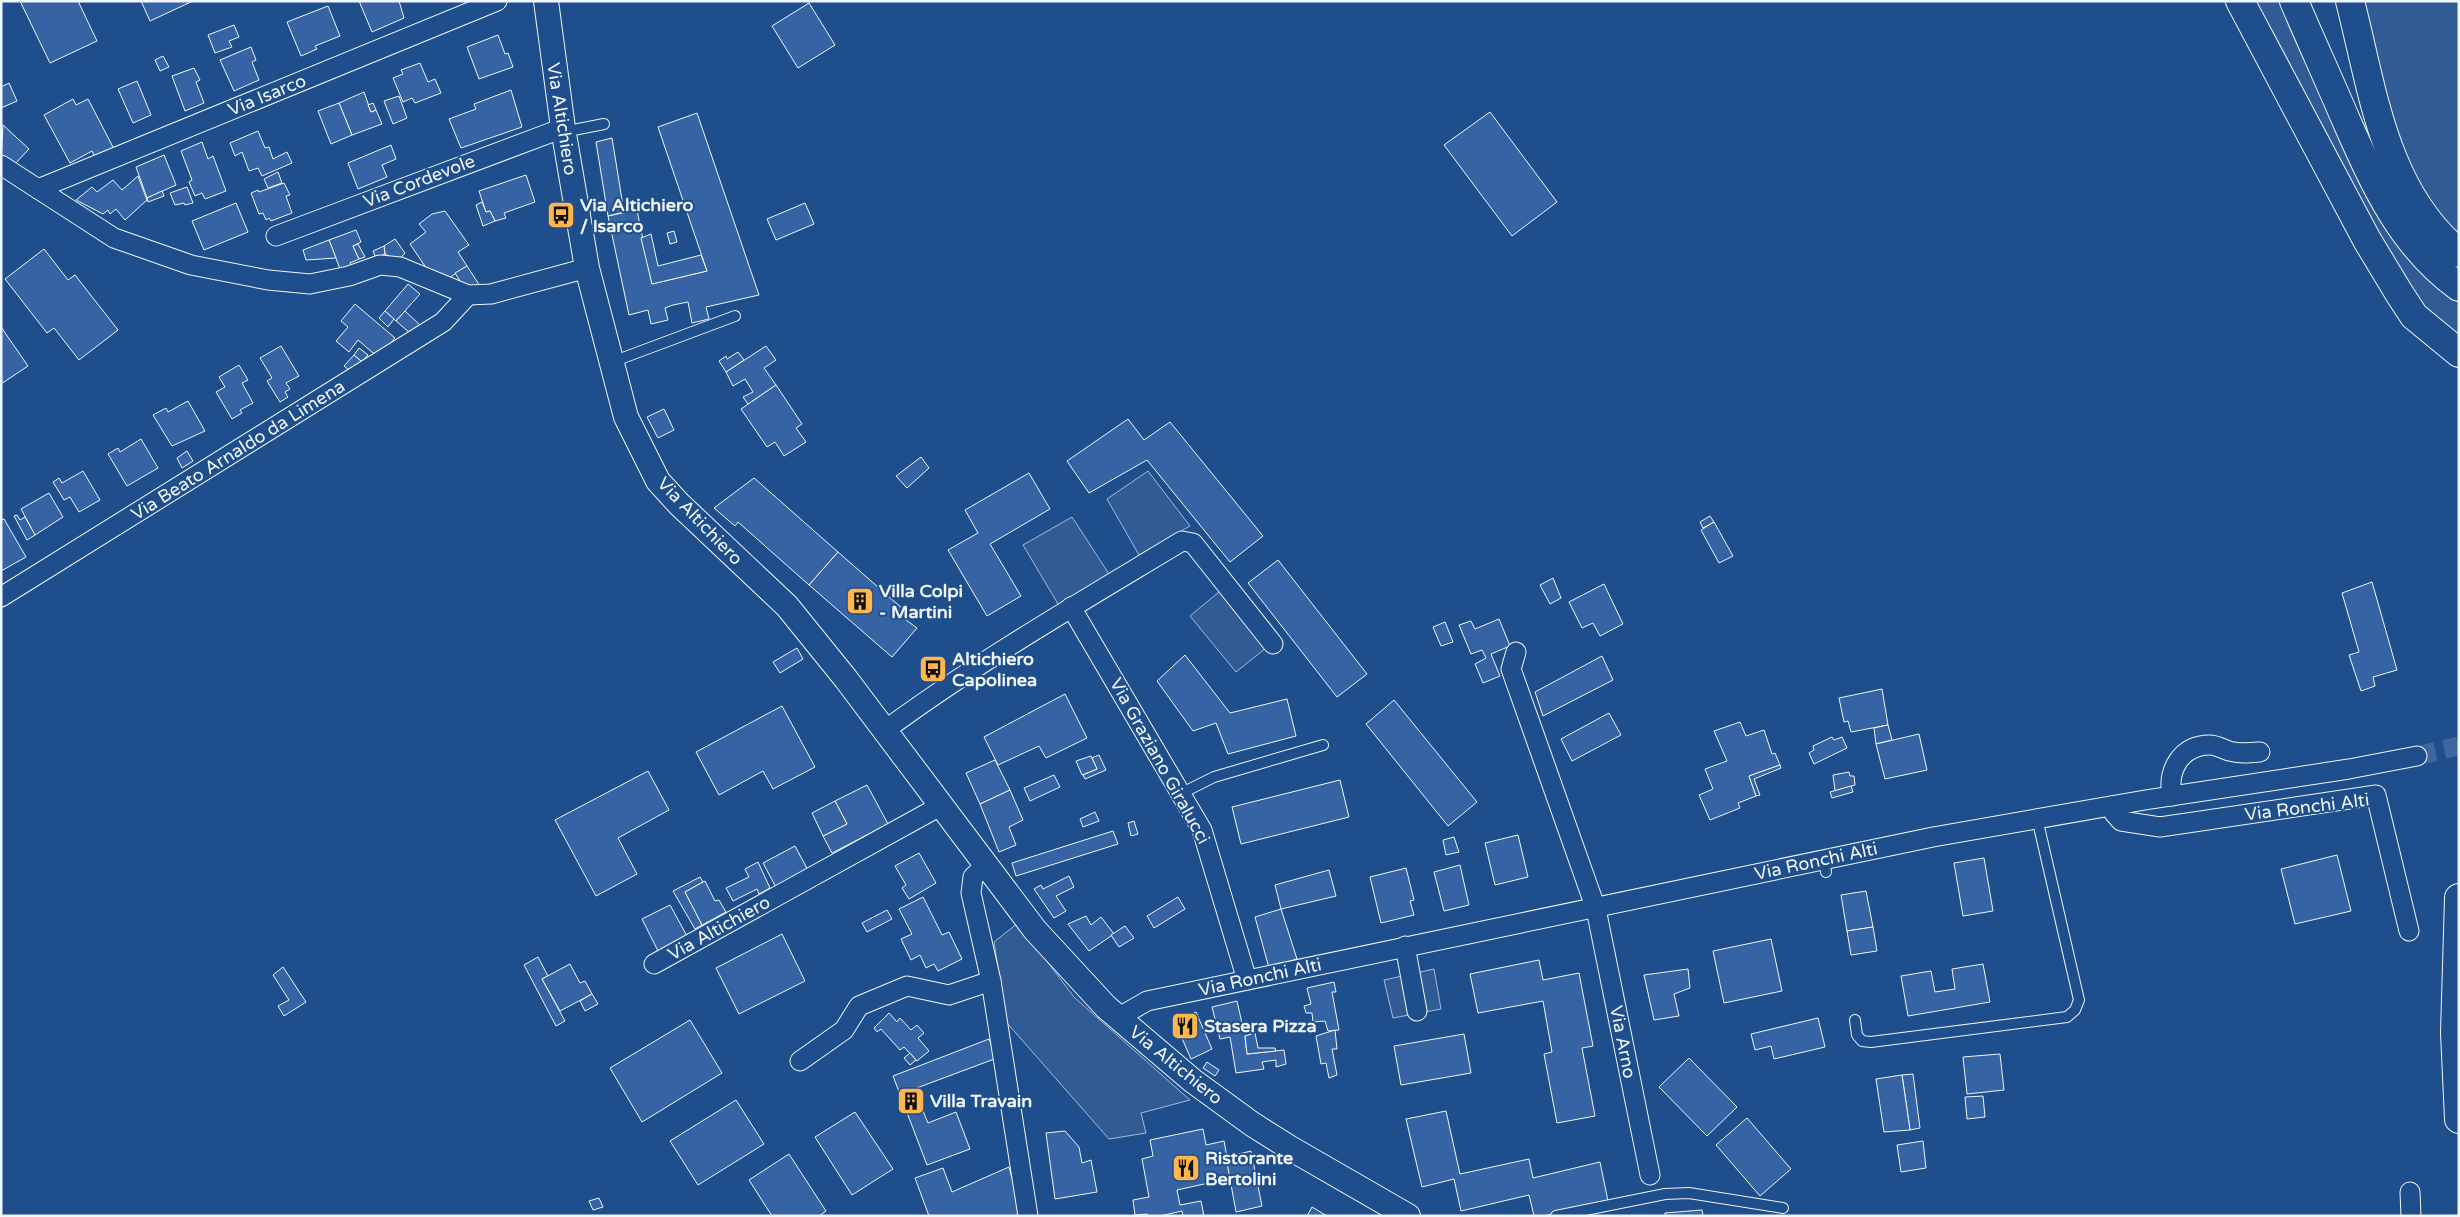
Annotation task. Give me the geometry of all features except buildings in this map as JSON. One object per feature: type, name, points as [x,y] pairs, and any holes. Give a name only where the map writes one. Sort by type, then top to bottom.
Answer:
[{"type":"highway","points":[[2240,1],[2367,240],[2399,293],[2414,316],[2459,353]]},
{"type":"highway","points":[[2294,1],[2380,195],[2413,245],[2435,268],[2459,287]]},
{"type":"highway","points":[[2350,1],[2385,138],[2399,177],[2427,222],[2459,254]]},
{"type":"highway","points":[[2459,898],[2455,1033],[2459,1119]]},
{"type":"street","name":"Via Isarco","points":[[38,189],[497,1]]},
{"type":"street","name":"Via Altichiero","points":[[546,1],[563,130],[587,268],[626,418],[658,481],[679,504],[787,606],[942,805],[1035,930],[1106,1007],[1193,1081],[1252,1124],[1408,1216]]},
{"type":"street","name":"Via Cordevole","points":[[276,236],[563,130]]},
{"type":"street","points":[[1,164],[114,238],[191,266],[268,280],[310,284],[349,276],[380,265],[400,268],[468,295],[491,294],[587,268]]},
{"type":"street","name":"Via Beato Arnaldo da Limena","points":[[1,597],[443,322],[468,295]]},
{"type":"street","points":[[884,731],[935,695],[1070,607],[1182,541],[1193,543],[1273,644]]},
{"type":"street","name":"Via Graziano Giralucci","points":[[1070,607],[1182,793],[1202,830],[1247,980]]},
{"type":"street","points":[[1516,652],[1511,669],[1596,909]]},
{"type":"street","points":[[2172,796],[2170,784],[2174,767],[2182,755],[2194,747],[2212,744],[2241,753],[2260,752]]},
{"type":"street","name":"Via Ronchi Alti","points":[[1121,1020],[1128,1012],[1147,1001],[1405,946],[1825,866],[2037,818],[2349,769],[2417,756]]},
{"type":"street","name":"Via Ronchi Alti","points":[[2112,806],[2114,813],[2121,821],[2160,827],[2376,795],[2409,931]]},
{"type":"street","name":"Via Altichiero","points":[[654,964],[942,805]]},
{"type":"street","points":[[987,864],[973,877],[971,893],[991,982],[1028,1216]]},
{"type":"street","name":"Via Arno","points":[[1596,909],[1650,1175]]},
{"type":"street","points":[[1405,946],[1417,1012]]},
{"type":"street","points":[[800,1061],[844,1030],[859,1006],[907,986],[949,995],[991,982]]},
{"type":"street","points":[[2410,1192],[2411,1216]]},
{"type":"lane","points":[[563,130],[604,124]]},
{"type":"lane","points":[[611,362],[734,316]]},
{"type":"lane","points":[[1182,793],[1214,777],[1323,745]]},
{"type":"lane","points":[[1855,1020],[1857,1035],[1862,1041],[1871,1042],[2067,1017],[2075,1010],[2079,1000],[2037,818]]},
{"type":"lane","points":[[1556,1216],[1665,1194],[1689,1193],[1783,1208]]},
{"type":"shaded area","points":[[2250,1],[2282,1],[2366,197],[2384,227],[2426,278],[2459,303],[2459,346],[2422,312]]},
{"type":"shaded area","points":[[2360,1],[2459,1],[2459,239],[2429,205],[2401,152]]},
{"type":"shaded area","points":[[1148,471],[1190,526],[1139,555],[1107,499]]},
{"type":"shaded area","points":[[1072,517],[1111,577],[1061,609],[1023,545]]},
{"type":"shaded area","points":[[1220,591],[1266,648],[1236,672],[1190,616]]},
{"type":"shaded area","points":[[1018,923],[1074,997],[1190,1100],[1141,1113],[1146,1133],[1109,1139],[1007,1023],[994,942]]},
{"type":"shaded area","points":[[1434,969],[1441,1009],[1393,1018],[1384,980]]},
{"type":"tunnel","points":[[2417,756],[2459,746]]},
{"type":"place","name":"Via Altichiero / Isarco","points":[[561,215]]},
{"type":"place","name":"Villa Colpi - Martini","points":[[860,601]]},
{"type":"place","name":"Altichiero Capolinea","points":[[933,669]]},
{"type":"place","name":"Stasera Pizza","points":[[1185,1026]]},
{"type":"place","name":"Villa Travain","points":[[911,1101]]},
{"type":"place","name":"Ristorante Bertolini","points":[[1186,1168]]}]
